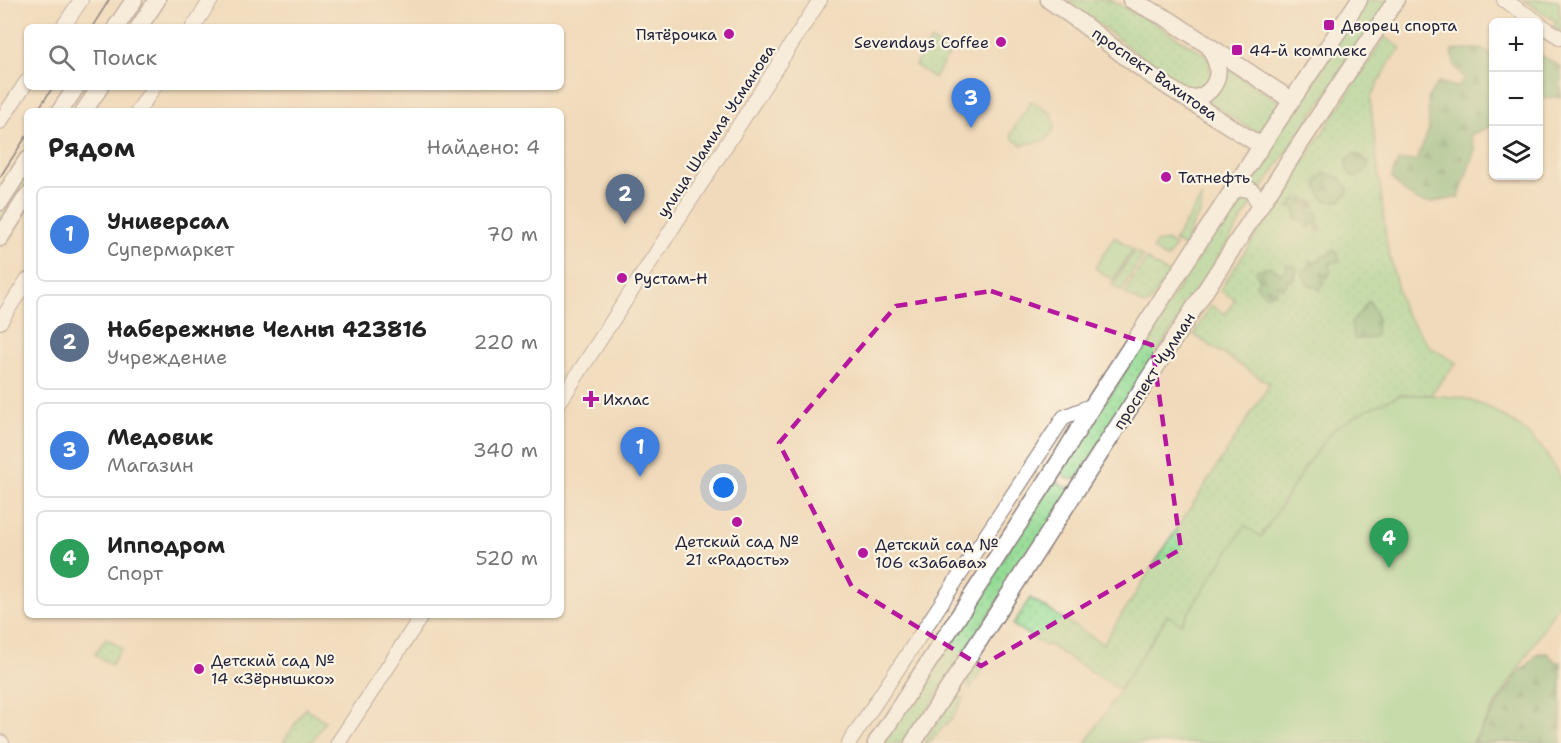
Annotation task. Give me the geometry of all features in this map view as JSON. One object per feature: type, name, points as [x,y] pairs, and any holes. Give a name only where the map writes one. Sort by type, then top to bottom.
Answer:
[{"type":"main road","points":[[118,24],[134,0]]},
{"type":"main road","points":[[142,24],[157,0]]},
{"type":"main road","name":"проспект Вахитова","points":[[1049,0],[1127,58],[1261,146]]},
{"type":"main road","points":[[1131,0],[1168,18],[1291,100]]},
{"type":"main road","name":"проспект Чулман","points":[[876,743],[1261,146],[1359,0]]},
{"type":"main road","name":"проспект Чулман","points":[[913,743],[1396,0]]},
{"type":"main road","points":[[1184,97],[1203,96],[1216,81],[1217,66],[1209,45]]},
{"type":"main road","points":[[62,108],[74,90]]},
{"type":"main road","points":[[86,108],[97,90]]},
{"type":"main road","points":[[0,202],[24,165]]},
{"type":"main road","points":[[1232,192],[1239,188],[1249,189],[1258,198],[1259,208]]},
{"type":"main road","points":[[0,238],[24,201]]},
{"type":"main road","points":[[1059,462],[1058,472],[1061,479],[1068,483],[1076,483],[1086,476]]},
{"type":"street","points":[[65,24],[81,0]]},
{"type":"street","points":[[195,24],[211,0]]},
{"type":"street","name":"улица Шамиля Усманова","points":[[564,395],[820,0]]},
{"type":"street","points":[[1504,0],[1531,18]]},
{"type":"street","points":[[1543,26],[1561,38]]},
{"type":"street","points":[[0,122],[24,86]]},
{"type":"street","points":[[140,108],[152,90]]},
{"type":"street","points":[[0,322],[24,285]]},
{"type":"street","points":[[849,743],[1064,417],[1094,405]]},
{"type":"street","points":[[338,743],[420,618]]},
{"type":"highlighted area","points":[[991,291],[1152,345],[1181,549],[981,666],[852,587],[779,443],[896,306]]},
{"type":"green space","points":[[1067,0],[1110,0],[1156,24],[1207,56],[1210,61],[1211,79],[1196,92],[1175,82]]},
{"type":"green space","points":[[1365,0],[1390,0],[1260,192],[1246,183]]},
{"type":"green space","points":[[1524,0],[1557,0],[1561,32],[1553,27],[1556,21]]},
{"type":"green space","points":[[1385,37],[1401,48],[1391,60],[1370,99],[1387,246],[1403,310],[1430,347],[1457,363],[1430,395],[1400,395],[1335,428],[1310,460],[1261,537],[1245,527],[1181,624],[1167,616],[1120,690],[1013,625],[1030,598],[1103,644],[1270,384],[1194,335],[1210,305],[1225,314],[1235,300],[1220,290]]},
{"type":"green space","points":[[931,40],[950,53],[934,78],[915,65]]},
{"type":"green space","points":[[1481,48],[1489,53],[1489,127],[1470,135],[1475,149],[1459,197],[1421,201],[1408,194],[1391,178],[1398,161],[1417,160],[1429,129],[1428,98],[1438,82],[1458,87],[1465,79],[1455,67],[1452,51]]},
{"type":"green space","points":[[1543,56],[1561,67],[1561,97],[1543,98]]},
{"type":"green space","points":[[1225,67],[1280,102],[1259,134],[1203,99]]},
{"type":"green space","points":[[1031,101],[1052,114],[1055,128],[1047,140],[1022,145],[1013,139],[1011,133]]},
{"type":"green space","points":[[1355,154],[1362,156],[1369,164],[1364,173],[1357,178],[1349,174],[1346,168],[1347,159]]},
{"type":"green space","points":[[1323,174],[1339,178],[1349,190],[1342,200],[1329,202],[1322,196],[1317,182]]},
{"type":"green space","points":[[24,181],[24,191],[0,228],[0,218]]},
{"type":"green space","points":[[1239,194],[1246,195],[1252,204],[1078,478],[1067,478],[1062,469]]},
{"type":"green space","points":[[1303,197],[1315,203],[1315,208],[1311,206],[1309,209],[1311,212],[1317,212],[1320,219],[1316,221],[1322,227],[1320,231],[1317,231],[1311,221],[1311,227],[1306,228],[1304,221],[1296,219],[1296,208],[1289,208],[1297,199],[1304,203]]},
{"type":"green space","points":[[1201,198],[1200,211],[1189,232],[1185,248],[1174,241]]},
{"type":"green space","points":[[1114,237],[1133,249],[1113,280],[1095,268]]},
{"type":"green space","points":[[1167,241],[1175,246],[1167,259],[1153,249],[1156,243]]},
{"type":"green space","points":[[1332,250],[1338,253],[1339,261],[1329,263],[1331,272],[1327,278],[1321,272],[1324,281],[1320,290],[1308,284],[1301,272],[1310,267],[1309,260],[1314,262],[1321,260],[1322,256],[1327,256]]},
{"type":"green space","points":[[1134,251],[1143,256],[1121,291],[1112,285]]},
{"type":"green space","points":[[1146,259],[1169,274],[1148,305],[1124,293]]},
{"type":"green space","points":[[1286,264],[1297,268],[1297,273],[1292,274],[1296,277],[1291,281],[1287,279],[1287,285],[1282,289],[1281,285],[1277,285],[1277,292],[1274,293],[1266,288],[1272,294],[1264,295],[1256,285],[1259,279],[1256,273],[1258,269],[1262,270],[1270,266],[1273,270],[1278,270],[1280,274],[1287,270]]},
{"type":"green space","points":[[1369,300],[1377,317],[1376,336],[1354,339],[1351,324]]},
{"type":"green space","points":[[1400,395],[1464,398],[1492,409],[1520,427],[1542,448],[1561,478],[1561,600],[1472,743],[1086,743],[1168,615],[1181,624],[1245,526],[1261,537],[1310,460],[1335,428],[1366,410]]},
{"type":"green space","points":[[1056,476],[1062,486],[1073,487],[906,743],[882,743]]},
{"type":"green space","points":[[106,638],[122,648],[111,665],[95,654]]},
{"type":"green space","points":[[1538,653],[1547,653],[1556,662],[1561,662],[1561,743],[1473,743],[1521,669],[1529,664]]},
{"type":"green space","points":[[975,664],[983,670],[970,689],[967,680]]},
{"type":"green space","points":[[964,698],[952,718],[928,743],[924,743],[951,702]]},
{"type":"green space","points":[[305,708],[325,721],[311,743],[283,743]]},
{"type":"tram line","points":[[94,24],[109,0]]},
{"type":"tram line","points":[[39,108],[51,90]]},
{"type":"tram line","points":[[0,177],[24,140]]},
{"type":"place","name":"Дворец спорта","points":[[1329,25]]},
{"type":"place","name":"Пятёрочка","points":[[729,34]]},
{"type":"place","name":"Sevendays Coffee","points":[[1001,42]]},
{"type":"place","name":"44-й комплекс","points":[[1237,50]]},
{"type":"place","name":"Медовик","points":[[971,128]]},
{"type":"place","name":"Татнефть","points":[[1166,177]]},
{"type":"place","name":"Набережные Челны 423816","points":[[625,224]]},
{"type":"place","name":"Рустам-Н","points":[[622,278]]},
{"type":"place","name":"Ихлас","points":[[591,399]]},
{"type":"place","name":"Универсал","points":[[640,477]]},
{"type":"place","name":"Детский сад № 21 «Радость»","points":[[737,522]]},
{"type":"place","name":"Детский сад № 106 «Забава»","points":[[863,553]]},
{"type":"place","name":"Ипподром","points":[[1389,568]]},
{"type":"place","name":"Детский сад № 14 «Зёрнышко»","points":[[199,669]]}]
